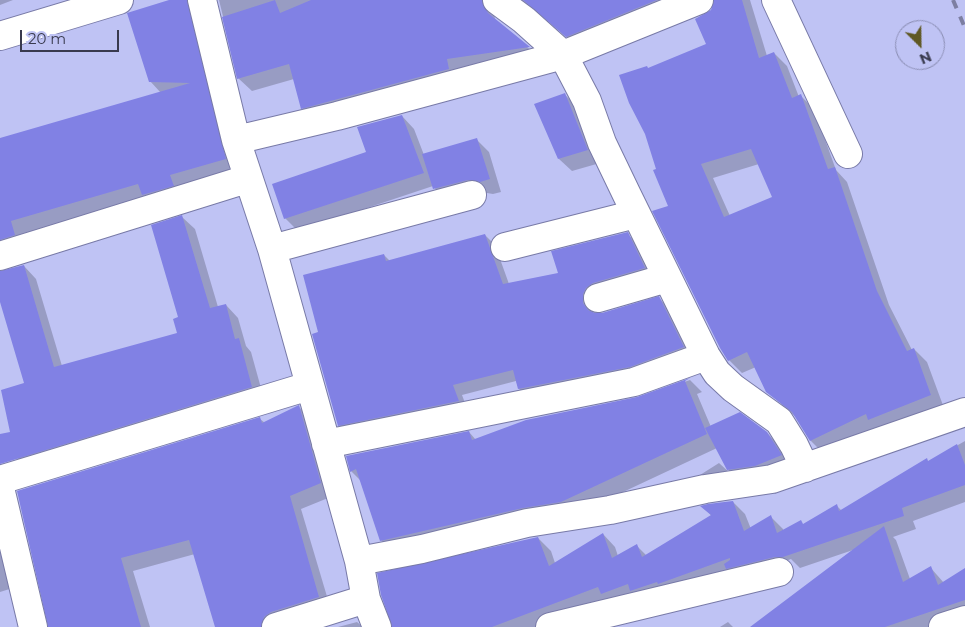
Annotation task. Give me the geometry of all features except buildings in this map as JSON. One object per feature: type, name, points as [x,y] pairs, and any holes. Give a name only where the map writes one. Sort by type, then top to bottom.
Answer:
[{"type":"street","points":[[0,36],[119,0]]},
{"type":"street","points":[[202,0],[236,140],[272,249],[359,561],[366,599],[376,627]]},
{"type":"street","points":[[497,0],[563,55],[587,101],[602,143],[706,356],[717,372],[733,388],[778,421],[794,444],[805,468]]},
{"type":"street","points":[[236,140],[373,106],[563,55],[699,0]]},
{"type":"street","points":[[776,0],[848,154]]},
{"type":"street","points":[[0,256],[248,179]]},
{"type":"street","points":[[272,249],[472,195]]},
{"type":"street","points":[[505,247],[636,214]]},
{"type":"street","points":[[598,298],[667,278]]},
{"type":"street","points":[[326,444],[634,382],[706,356]]},
{"type":"street","points":[[0,480],[309,386]]},
{"type":"street","points":[[359,561],[422,549],[527,523],[610,510],[704,489],[753,483],[805,468],[965,412]]},
{"type":"street","points":[[0,488],[33,627]]},
{"type":"street","points":[[550,627],[779,572]]},
{"type":"street","points":[[276,627],[366,599]]},
{"type":"street","points":[[943,627],[965,620]]},
{"type":"railway","points":[[953,0],[965,28]]}]
